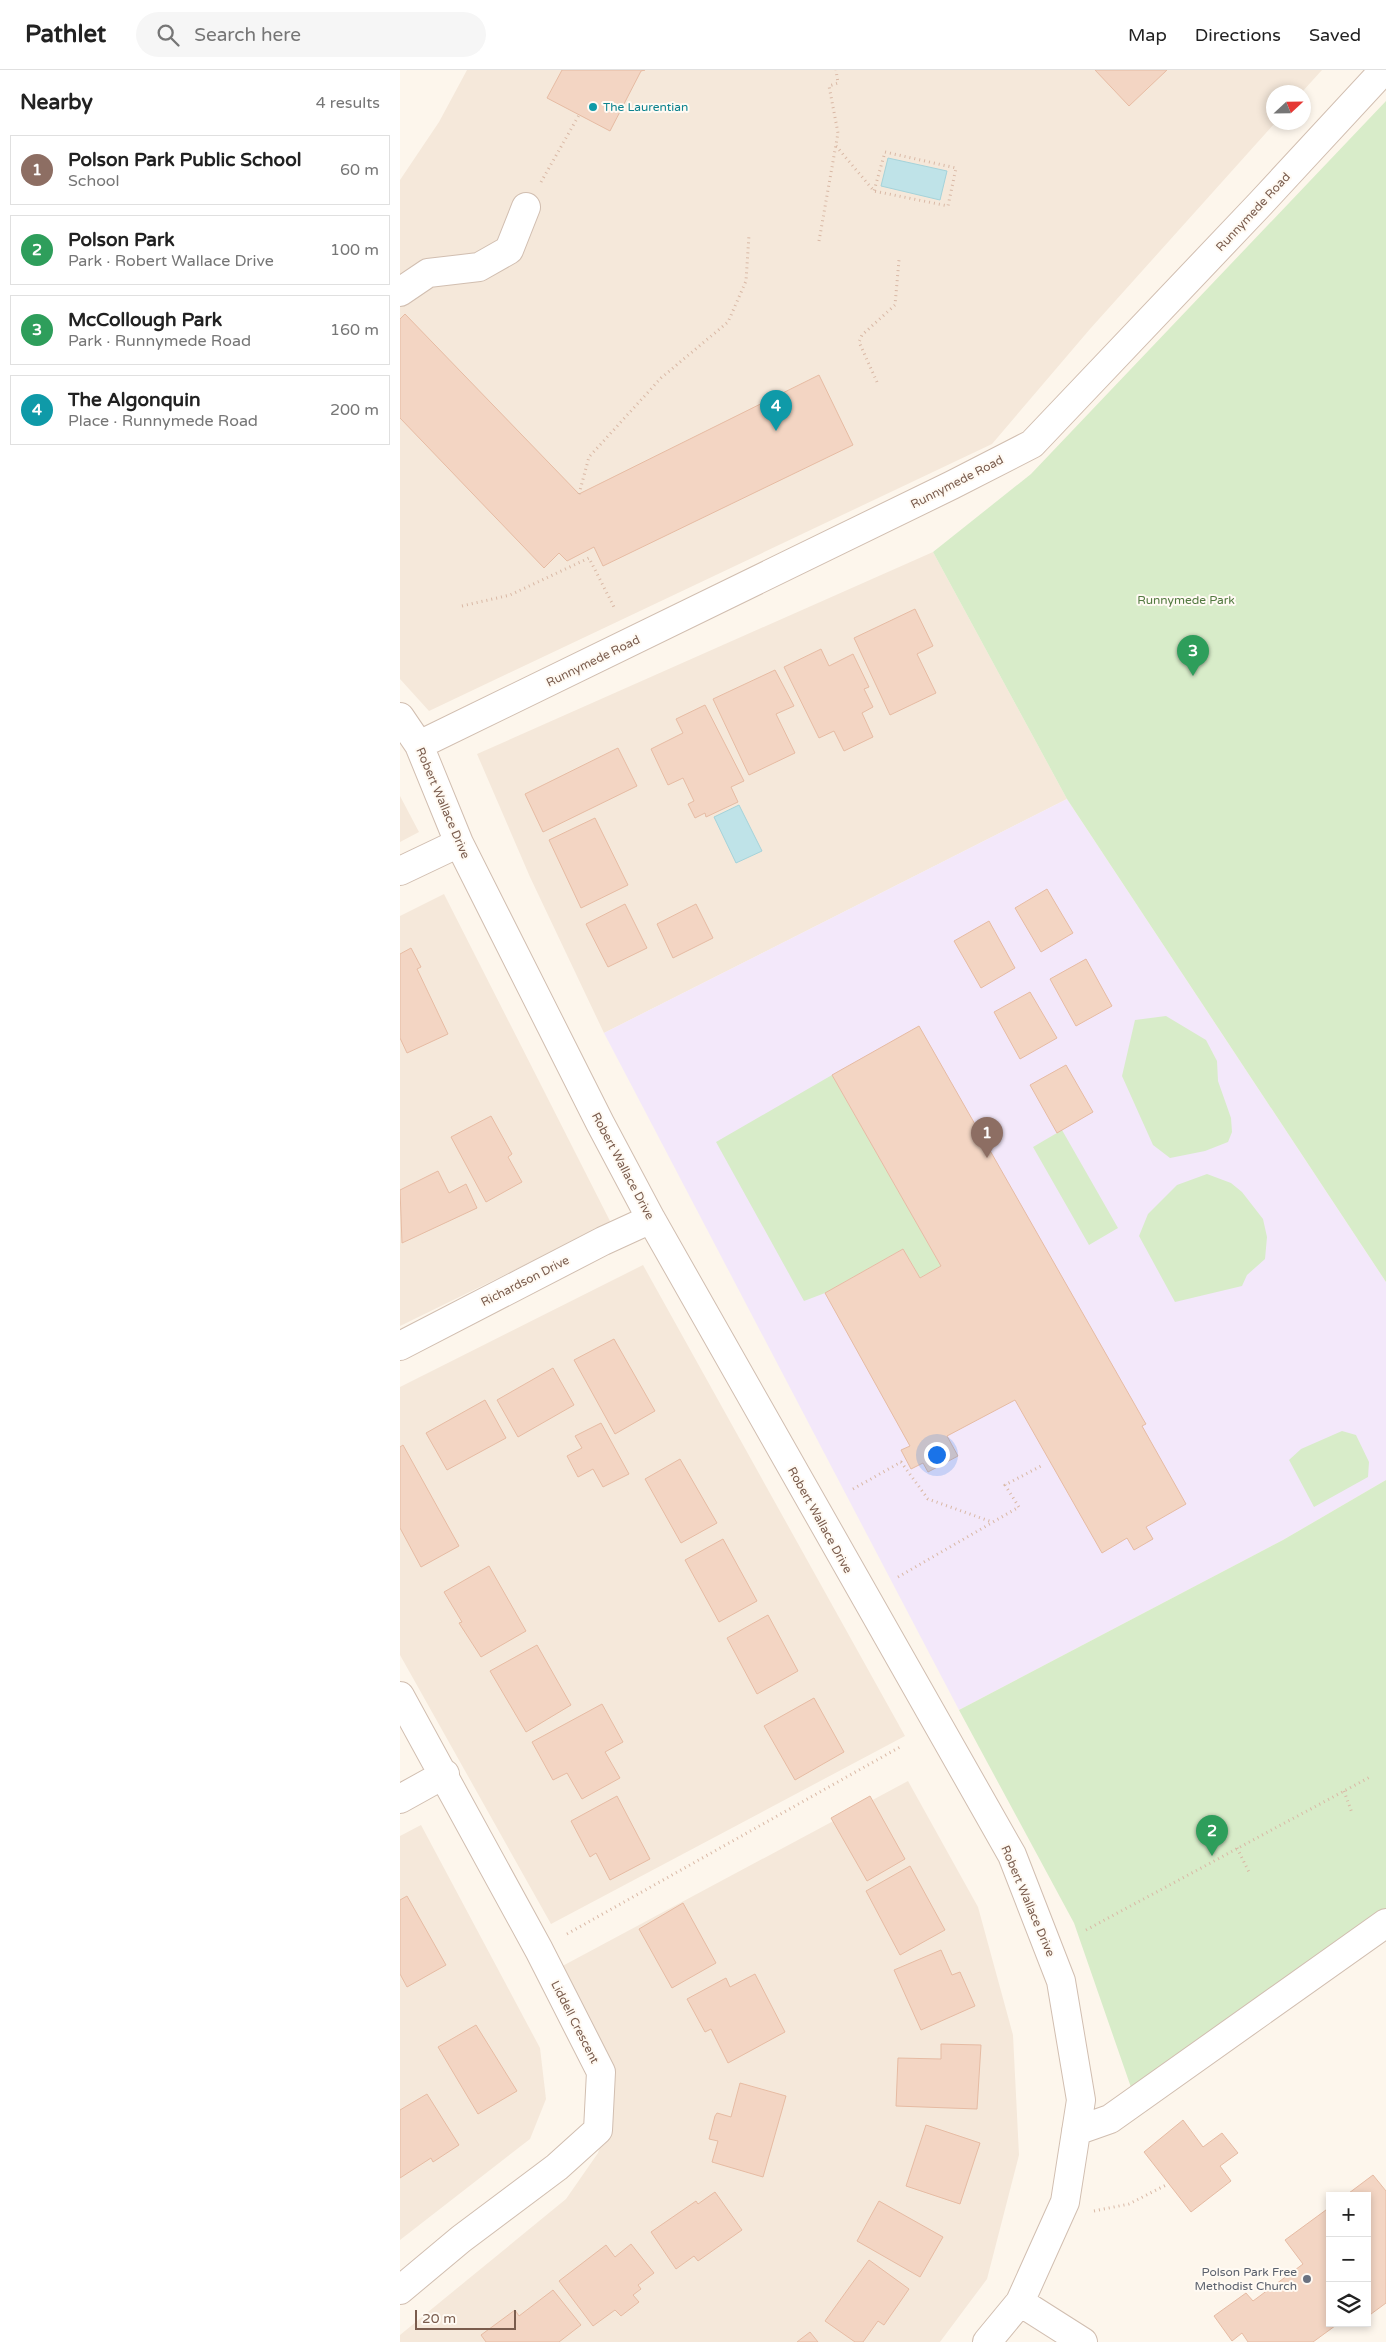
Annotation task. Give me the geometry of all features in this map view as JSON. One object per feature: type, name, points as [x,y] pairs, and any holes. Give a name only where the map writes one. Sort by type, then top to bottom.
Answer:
[{"type":"street","name":"Runnymede Road","points":[[419,745],[944,489],[1032,444],[1260,204],[1384,70]]},
{"type":"street","points":[[400,292],[428,273],[479,267],[509,250],[526,207]]},
{"type":"street","name":"Robert Wallace Drive","points":[[400,717],[419,745],[459,843],[595,1115],[651,1219],[1012,1855],[1061,1981],[1081,2100],[1065,2202],[1020,2302],[987,2342]]},
{"type":"street","points":[[400,871],[459,843]]},
{"type":"street","name":"Richardson Drive","points":[[400,1346],[603,1241],[651,1219]]},
{"type":"street","name":"Liddell Crescent","points":[[400,1696],[445,1774],[539,1950],[601,2072],[598,2130],[557,2167],[461,2239],[400,2290]]},
{"type":"street","points":[[400,1799],[445,1774]]},
{"type":"street","points":[[1076,2131],[1110,2119],[1386,1923]]},
{"type":"street","points":[[1020,2302],[1083,2342]]},
{"type":"path","points":[[819,241],[838,132],[829,86],[838,83],[836,70]]},
{"type":"path","points":[[526,207],[580,115]]},
{"type":"path","points":[[836,146],[874,191],[948,206],[956,168],[885,152],[874,191]]},
{"type":"path","points":[[578,494],[589,458],[661,378],[728,322],[746,281],[749,235]]},
{"type":"path","points":[[877,382],[859,342],[862,335],[895,305],[899,260]]},
{"type":"path","points":[[462,606],[510,595],[589,558],[614,607]]},
{"type":"path","points":[[853,1489],[901,1462],[928,1499],[993,1522]]},
{"type":"path","points":[[898,1577],[1019,1506],[1005,1485],[1042,1466]]},
{"type":"path","points":[[539,1950],[900,1748]]},
{"type":"path","points":[[1086,1930],[1370,1777]]},
{"type":"path","points":[[1344,1791],[1352,1813]]},
{"type":"path","points":[[1237,1848],[1250,1874]]},
{"type":"path","points":[[1094,2211],[1128,2204],[1168,2184]]},
{"type":"shaded area","points":[[467,70],[1322,70],[1308,85],[1266,85],[1266,130],[1269,130],[1090,329],[992,444],[429,711],[400,679],[400,180],[439,122]]},
{"type":"shaded area","points":[[933,552],[1067,799],[604,1033],[530,877],[477,754]]},
{"type":"shaded area","points":[[400,796],[419,832],[400,842]]},
{"type":"shaded area","points":[[1067,799],[1386,1282],[1386,1480],[1283,1540],[959,1710],[604,1033]]},
{"type":"shaded area","points":[[444,894],[611,1223],[400,1326],[400,916]]},
{"type":"shaded area","points":[[643,1265],[905,1736],[551,1924],[400,1655],[400,1387]]},
{"type":"shaded area","points":[[908,1781],[978,1907],[1013,2035],[1019,2155],[987,2279],[940,2342],[400,2342],[400,2335],[566,2199],[598,2153],[613,2103],[602,2055],[555,1970]]},
{"type":"shaded area","points":[[421,1825],[540,2048],[546,2099],[530,2139],[400,2240],[400,1836]]},
{"type":"green space","name":"Runnymede Park","points":[[1386,101],[1386,1282],[1067,799],[933,552],[1031,474]]},
{"type":"green space","points":[[1166,1016],[1206,1040],[1217,1061],[1218,1081],[1231,1118],[1232,1132],[1228,1142],[1205,1151],[1170,1158],[1153,1145],[1122,1076],[1135,1020]]},
{"type":"green space","points":[[832,1075],[941,1266],[920,1278],[903,1249],[825,1293],[804,1301],[716,1142]]},
{"type":"green space","points":[[1062,1130],[1118,1228],[1089,1245],[1033,1147]]},
{"type":"green space","points":[[1207,1174],[1231,1183],[1242,1192],[1263,1219],[1267,1237],[1265,1259],[1247,1275],[1242,1286],[1175,1302],[1139,1236],[1148,1214],[1177,1185]]},
{"type":"green space","points":[[1342,1431],[1356,1435],[1369,1462],[1368,1477],[1314,1507],[1289,1460],[1301,1449]]},
{"type":"green space","points":[[1386,1480],[1386,1931],[1134,2096],[1074,1923],[959,1710],[1283,1540]]},
{"type":"water","points":[[888,158],[947,171],[940,200],[881,186]]},
{"type":"water","points":[[739,805],[762,851],[736,863],[714,817]]},
{"type":"building","name":"The Laurentian","points":[[562,70],[645,70],[641,71],[610,131],[547,98]]},
{"type":"building","points":[[1095,70],[1167,70],[1129,106]]},
{"type":"building","points":[[405,314],[579,494],[819,375],[853,445],[603,566],[594,547],[567,561],[559,553],[544,568],[400,418],[400,319]]},
{"type":"building","points":[[915,609],[933,646],[917,654],[936,693],[890,715],[854,638]]},
{"type":"building","points":[[821,649],[829,666],[853,654],[869,687],[864,689],[873,707],[862,713],[873,737],[844,751],[834,731],[819,738],[784,667]]},
{"type":"building","points":[[775,670],[794,706],[776,714],[795,753],[749,775],[713,699]]},
{"type":"building","points":[[705,705],[744,781],[731,787],[738,802],[706,817],[705,813],[695,818],[688,804],[694,801],[683,778],[668,785],[651,749],[683,733],[676,719]]},
{"type":"building","points":[[618,748],[637,786],[543,832],[525,794]]},
{"type":"building","points":[[595,818],[628,885],[581,908],[549,840]]},
{"type":"building","points":[[1047,889],[1073,933],[1041,952],[1015,908]]},
{"type":"building","points":[[625,904],[647,948],[608,967],[586,924]]},
{"type":"building","points":[[696,904],[713,938],[673,958],[657,924]]},
{"type":"building","points":[[989,921],[1015,968],[981,988],[954,941]]},
{"type":"building","points":[[411,948],[421,967],[417,969],[448,1034],[407,1053],[400,1038],[400,954]]},
{"type":"building","points":[[1086,959],[1112,1006],[1076,1026],[1050,979]]},
{"type":"building","points":[[1030,992],[1057,1038],[1020,1059],[994,1012]]},
{"type":"building","points":[[919,1026],[1146,1424],[1142,1426],[1186,1504],[1146,1527],[1153,1539],[1134,1550],[1127,1538],[1102,1553],[1015,1400],[947,1436],[958,1456],[928,1472],[923,1463],[911,1469],[901,1450],[910,1446],[825,1293],[903,1249],[920,1278],[941,1266],[832,1075]]},
{"type":"building","points":[[1066,1065],[1093,1112],[1057,1133],[1030,1085]]},
{"type":"building","points":[[491,1116],[512,1154],[508,1157],[522,1182],[486,1202],[451,1137]]},
{"type":"building","points":[[438,1171],[449,1193],[466,1184],[477,1208],[402,1243],[400,1190]]},
{"type":"building","points":[[614,1339],[655,1411],[615,1434],[574,1360]]},
{"type":"building","points":[[553,1368],[574,1405],[518,1437],[497,1400]]},
{"type":"building","points":[[485,1400],[506,1438],[447,1470],[426,1433]]},
{"type":"building","points":[[601,1423],[629,1474],[603,1487],[593,1469],[578,1477],[567,1456],[582,1448],[575,1436]]},
{"type":"building","points":[[403,1445],[459,1546],[421,1567],[400,1528],[400,1447]]},
{"type":"building","points":[[680,1459],[717,1523],[681,1543],[645,1479]]},
{"type":"building","points":[[723,1539],[757,1601],[719,1622],[685,1560]]},
{"type":"building","points":[[489,1566],[526,1631],[481,1657],[459,1623],[462,1622],[444,1592]]},
{"type":"building","points":[[768,1615],[798,1671],[757,1694],[727,1638]]},
{"type":"building","points":[[537,1645],[571,1705],[526,1732],[490,1671]]},
{"type":"building","points":[[814,1698],[844,1752],[795,1780],[764,1726]]},
{"type":"building","points":[[602,1704],[623,1742],[605,1752],[620,1778],[582,1799],[567,1773],[553,1780],[532,1742]]},
{"type":"building","points":[[617,1796],[650,1859],[610,1880],[596,1853],[590,1857],[571,1821]]},
{"type":"building","points":[[870,1796],[905,1859],[867,1881],[831,1818]]},
{"type":"building","points":[[910,1866],[945,1930],[900,1955],[866,1891]]},
{"type":"building","points":[[407,1896],[446,1965],[407,1987],[400,1974],[400,1900]]},
{"type":"building","points":[[683,1903],[716,1963],[672,1988],[639,1929]]},
{"type":"building","points":[[941,1950],[952,1975],[960,1972],[975,2006],[921,2030],[894,1970]]},
{"type":"building","points":[[755,1974],[785,2032],[728,2063],[711,2029],[705,2032],[687,1999],[726,1978],[730,1987]]},
{"type":"building","points":[[476,2025],[517,2091],[478,2114],[438,2047]]},
{"type":"building","points":[[941,2044],[981,2045],[977,2109],[896,2106],[898,2058],[941,2059]]},
{"type":"building","points":[[740,2083],[786,2096],[763,2177],[712,2162],[718,2141],[709,2139],[715,2116],[717,2113],[731,2117]]},
{"type":"building","points":[[427,2094],[459,2145],[433,2162],[431,2158],[400,2178],[400,2110]]},
{"type":"building","points":[[1183,2120],[1203,2147],[1222,2133],[1238,2153],[1220,2166],[1231,2181],[1191,2212],[1144,2152]]},
{"type":"building","points":[[926,2125],[980,2143],[960,2204],[906,2186]]},
{"type":"building","points":[[1373,2175],[1386,2191],[1386,2303],[1371,2314],[1371,2192],[1350,2192]]},
{"type":"building","points":[[715,2192],[742,2230],[698,2261],[694,2256],[676,2269],[651,2232],[696,2201],[698,2204]]},
{"type":"building","points":[[879,2201],[943,2237],[920,2277],[857,2241]]},
{"type":"building","name":"Polson Park Free Methodist Church","points":[[1326,2210],[1326,2327],[1334,2327],[1313,2342],[1248,2342],[1242,2333],[1232,2341],[1214,2316],[1246,2293],[1253,2301],[1303,2264],[1285,2240]]},
{"type":"building","points":[[631,2244],[654,2273],[638,2285],[641,2289],[633,2295],[639,2302],[621,2316],[615,2310],[593,2326],[559,2281],[606,2245],[615,2257]]},
{"type":"building","points":[[869,2260],[909,2289],[884,2325],[878,2321],[863,2342],[855,2342],[825,2321]]},
{"type":"building","points":[[553,2290],[581,2325],[559,2342],[486,2342],[481,2335],[515,2310],[519,2316]]},
{"type":"building","points":[[810,2332],[818,2342],[797,2342]]},
{"type":"place","name":"The Laurentian","points":[[593,107]]},
{"type":"place","name":"The Algonquin","points":[[776,431]]},
{"type":"place","name":"McCollough Park","points":[[1193,676]]},
{"type":"place","name":"Polson Park Public School","points":[[987,1158]]},
{"type":"place","name":"Polson Park","points":[[1212,1856]]},
{"type":"place","name":"Polson Park Free Methodist Church","points":[[1307,2279]]}]
